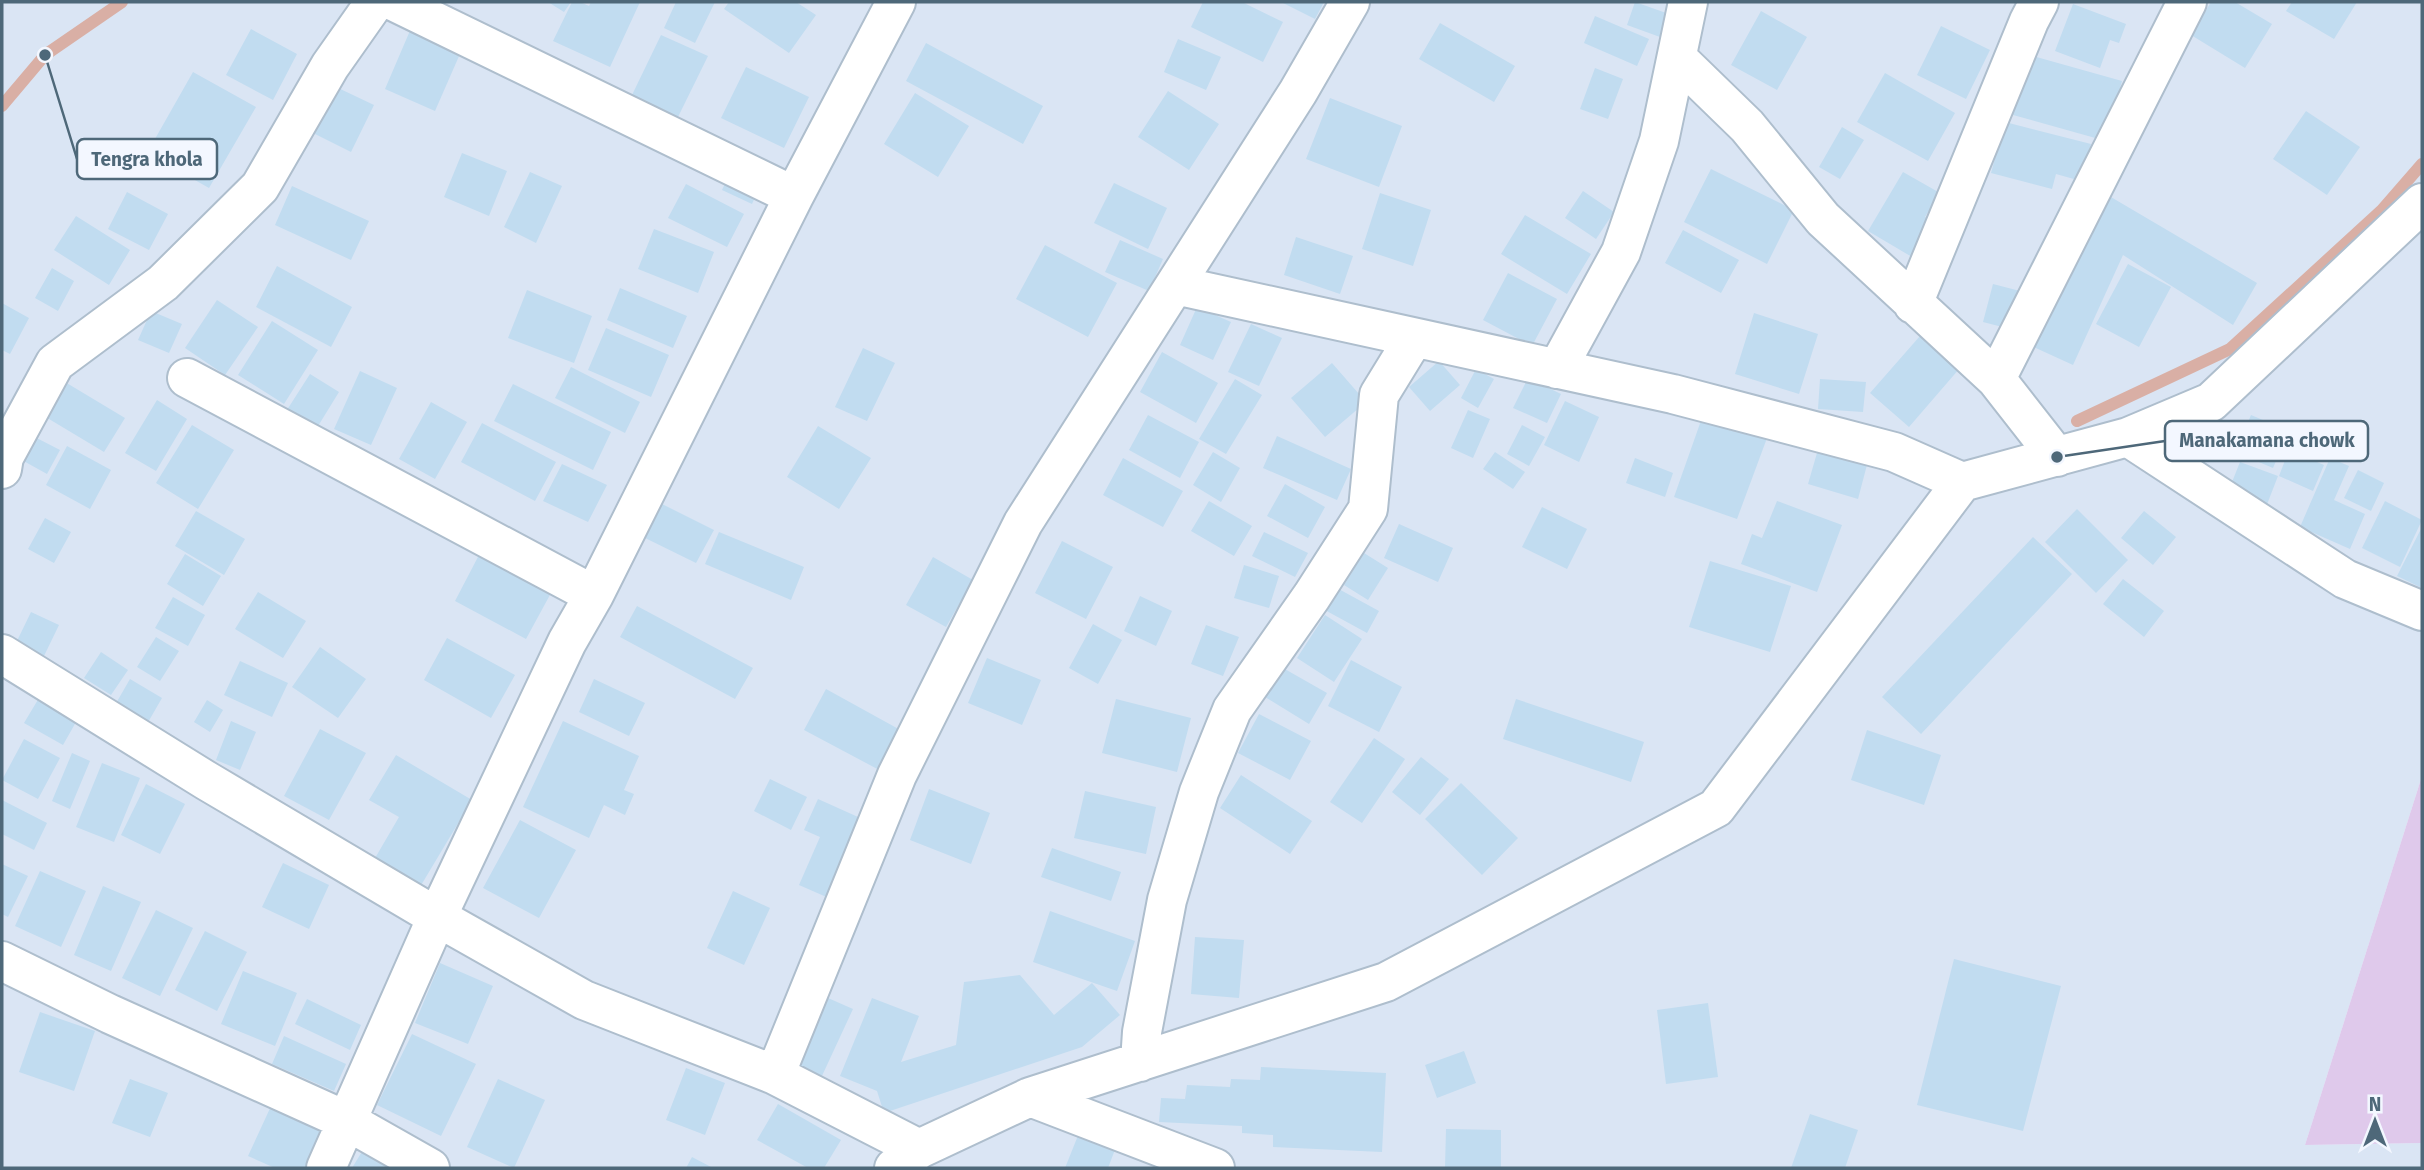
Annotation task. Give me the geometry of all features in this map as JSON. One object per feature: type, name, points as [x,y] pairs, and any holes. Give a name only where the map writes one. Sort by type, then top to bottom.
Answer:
[{"type":"street","points":[[2,469],[5,457],[55,363],[163,284],[260,187],[330,66],[375,2]]},
{"type":"street","points":[[395,2],[794,196]]},
{"type":"street","points":[[326,1168],[437,917],[567,642],[594,595],[794,196],[896,2]]},
{"type":"street","points":[[775,1075],[897,775],[1023,523],[1298,92],[1350,2]]},
{"type":"street","points":[[1557,369],[1621,253],[1659,141],[1688,2]]},
{"type":"street","points":[[1913,304],[2039,2]]},
{"type":"street","points":[[1996,379],[2187,2]]},
{"type":"street","points":[[1677,58],[1747,126],[1823,219],[1996,379],[2057,457]]},
{"type":"street","points":[[2,654],[207,781],[584,1000],[775,1075],[907,1158],[1030,1097],[1387,982],[1716,808],[1962,482],[2128,437],[2211,402],[2422,203]]},
{"type":"street","points":[[1175,285],[1673,394],[1894,452],[1962,482]]},
{"type":"street","points":[[1140,1062],[1142,1032],[1167,900],[1199,792],[1232,710],[1312,596],[1367,509],[1379,395],[1414,338]]},
{"type":"street","points":[[187,378],[594,595]]},
{"type":"street","points":[[2128,437],[2345,579],[2422,611]]},
{"type":"street","points":[[2,961],[122,1020],[347,1121],[430,1168]]},
{"type":"street","points":[[1030,1097],[1215,1168]]},
{"type":"shaded area","points":[[2,2],[2422,2],[2422,776],[2305,1145],[2422,1143],[2422,1168],[2,1168]]},
{"type":"shaded area","points":[[2422,776],[2422,1143],[2305,1145]]},
{"type":"building","points":[[548,2],[571,2],[564,12]]},
{"type":"building","points":[[572,2],[589,6],[591,2],[640,2],[610,67],[553,41]]},
{"type":"building","points":[[676,2],[715,2],[695,43],[664,28]]},
{"type":"building","points":[[729,2],[796,2],[816,15],[789,53],[724,9]]},
{"type":"building","points":[[1203,2],[1242,2],[1283,22],[1263,62],[1191,27]]},
{"type":"building","points":[[1281,2],[1324,2],[1315,19]]},
{"type":"building","points":[[1635,2],[1669,14],[1660,37],[1627,25]]},
{"type":"building","points":[[2211,2],[2235,2],[2272,24],[2245,68],[2191,35]]},
{"type":"building","points":[[2292,2],[2357,2],[2334,39],[2286,11]]},
{"type":"building","points":[[2073,4],[2126,24],[2119,43],[2110,40],[2100,68],[2055,51]]},
{"type":"building","points":[[1761,11],[1807,37],[1777,90],[1731,65]]},
{"type":"building","points":[[1595,16],[1649,39],[1637,66],[1584,43]]},
{"type":"building","points":[[1440,23],[1515,66],[1494,102],[1419,59]]},
{"type":"building","points":[[412,26],[463,47],[435,111],[385,89]]},
{"type":"building","points":[[1941,26],[1990,50],[1966,99],[1917,75]]},
{"type":"building","points":[[251,29],[297,54],[273,100],[226,75]]},
{"type":"building","points":[[661,35],[708,56],[678,117],[632,95]]},
{"type":"building","points":[[1178,39],[1221,57],[1206,90],[1164,72]]},
{"type":"building","points":[[926,43],[1043,106],[1023,144],[906,81]]},
{"type":"building","points":[[2029,55],[2122,81],[2106,141],[2013,115]]},
{"type":"building","points":[[746,67],[809,97],[784,148],[721,118]]},
{"type":"building","points":[[1595,68],[1623,79],[1608,119],[1580,109]]},
{"type":"building","points":[[193,72],[256,107],[209,188],[147,153]]},
{"type":"building","points":[[1885,73],[1955,113],[1928,161],[1857,122]]},
{"type":"building","points":[[334,86],[374,105],[351,152],[311,132]]},
{"type":"building","points":[[1168,91],[1219,124],[1189,170],[1138,137]]},
{"type":"building","points":[[915,93],[969,126],[938,177],[884,144]]},
{"type":"building","points":[[1330,98],[1402,126],[1379,187],[1306,159]]},
{"type":"building","points":[[2306,111],[2360,147],[2327,195],[2273,159]]},
{"type":"building","points":[[2005,122],[2091,144],[2081,181],[2056,174],[2052,189],[1991,173]]},
{"type":"building","points":[[1842,127],[1864,140],[1840,179],[1819,167]]},
{"type":"building","points":[[462,153],[507,171],[489,216],[444,197]]},
{"type":"building","points":[[1711,169],[1794,210],[1767,264],[1684,222]]},
{"type":"building","points":[[731,171],[761,184],[752,204],[722,190]]},
{"type":"building","points":[[530,172],[562,186],[536,243],[504,227]]},
{"type":"building","points":[[1903,172],[1940,193],[1925,217],[1933,221],[1912,257],[1868,231]]},
{"type":"building","points":[[1114,183],[1167,208],[1148,249],[1094,223]]},
{"type":"building","points":[[686,184],[744,214],[727,247],[668,218]]},
{"type":"building","points":[[292,186],[369,221],[351,260],[275,225]]},
{"type":"building","points":[[2099,190],[2257,283],[2233,325],[2123,255],[2073,365],[2029,345]]},
{"type":"building","points":[[1583,191],[1614,212],[1596,239],[1565,218]]},
{"type":"building","points":[[127,192],[168,214],[149,250],[108,229]]},
{"type":"building","points":[[1380,193],[1431,210],[1413,266],[1362,249]]},
{"type":"building","points":[[1525,215],[1591,254],[1567,294],[1501,254]]},
{"type":"building","points":[[76,216],[130,250],[109,285],[54,250]]},
{"type":"building","points":[[654,229],[714,252],[698,293],[638,269]]},
{"type":"building","points":[[1683,230],[1739,260],[1721,293],[1665,263]]},
{"type":"building","points":[[1296,237],[1353,256],[1340,294],[1284,275]]},
{"type":"building","points":[[1120,240],[1163,259],[1149,291],[1105,272]]},
{"type":"building","points":[[1045,245],[1117,283],[1088,337],[1016,299]]},
{"type":"building","points":[[2128,264],[2171,287],[2139,347],[2096,324]]},
{"type":"building","points":[[277,266],[352,307],[331,347],[256,307]]},
{"type":"building","points":[[52,268],[74,281],[58,311],[35,298]]},
{"type":"building","points":[[1508,273],[1557,299],[1532,346],[1483,320]]},
{"type":"building","points":[[1993,284],[2020,291],[2010,329],[1983,322]]},
{"type":"building","points":[[620,288],[687,316],[673,348],[607,320]]},
{"type":"building","points":[[527,290],[592,316],[574,363],[508,338]]},
{"type":"building","points":[[217,300],[258,327],[225,375],[185,348]]},
{"type":"building","points":[[2,303],[29,318],[10,354],[2,350]]},
{"type":"building","points":[[1197,307],[1231,322],[1213,360],[1180,345]]},
{"type":"building","points":[[151,311],[182,324],[169,353],[138,340]]},
{"type":"building","points":[[1754,313],[1818,334],[1799,394],[1735,374]]},
{"type":"building","points":[[272,321],[318,350],[284,404],[238,375]]},
{"type":"building","points":[[1251,324],[1282,338],[1259,386],[1228,372]]},
{"type":"building","points":[[606,328],[669,355],[651,397],[588,370]]},
{"type":"building","points":[[1927,328],[1966,361],[1909,427],[1870,393]]},
{"type":"building","points":[[863,348],[895,363],[867,421],[835,407]]},
{"type":"building","points":[[1162,352],[1218,383],[1196,423],[1140,392]]},
{"type":"building","points":[[1439,361],[1460,385],[1430,411],[1409,387]]},
{"type":"building","points":[[1332,363],[1366,402],[1325,437],[1291,398]]},
{"type":"building","points":[[571,367],[640,402],[625,433],[555,398]]},
{"type":"building","points":[[1476,369],[1494,379],[1478,408],[1461,398]]},
{"type":"building","points":[[360,371],[397,388],[371,445],[334,429]]},
{"type":"building","points":[[310,374],[339,392],[315,431],[285,413]]},
{"type":"building","points":[[1528,378],[1561,394],[1547,423],[1513,408]]},
{"type":"building","points":[[1235,379],[1262,395],[1226,454],[1199,439]]},
{"type":"building","points":[[1820,379],[1866,382],[1863,412],[1818,409]]},
{"type":"building","points":[[65,382],[125,418],[104,452],[44,416]]},
{"type":"building","points":[[513,384],[611,432],[593,470],[494,421]]},
{"type":"building","points":[[157,400],[187,419],[156,471],[125,453]]},
{"type":"building","points":[[1565,401],[1599,417],[1579,462],[1544,445]]},
{"type":"building","points":[[431,402],[467,422],[435,479],[399,459]]},
{"type":"building","points":[[1468,410],[1490,419],[1473,458],[1451,448]]},
{"type":"building","points":[[1148,415],[1199,442],[1180,478],[1129,450]]},
{"type":"building","points":[[1703,415],[1767,438],[1737,519],[1674,497]]},
{"type":"building","points":[[2251,415],[2289,431],[2273,468],[2235,452]]},
{"type":"building","points":[[482,423],[556,462],[535,501],[461,462]]},
{"type":"building","points":[[192,425],[234,450],[198,509],[156,483]]},
{"type":"building","points":[[1522,425],[1545,437],[1529,466],[1507,454]]},
{"type":"building","points":[[818,426],[871,458],[839,509],[787,477]]},
{"type":"building","points":[[23,431],[60,450],[47,474],[11,454]]},
{"type":"building","points":[[1277,436],[1351,469],[1337,500],[1263,468]]},
{"type":"building","points":[[67,446],[111,470],[90,509],[46,485]]},
{"type":"building","points":[[1819,446],[1868,461],[1858,499],[1808,484]]},
{"type":"building","points":[[2289,450],[2324,465],[2313,491],[2279,476]]},
{"type":"building","points":[[1213,452],[1240,468],[1221,502],[1193,485]]},
{"type":"building","points":[[1495,452],[1525,472],[1513,489],[1483,469]]},
{"type":"building","points":[[1123,458],[1183,491],[1163,527],[1103,495]]},
{"type":"building","points":[[1635,458],[1673,473],[1665,497],[1626,483]]},
{"type":"building","points":[[2330,458],[2349,466],[2334,500],[2365,514],[2350,549],[2300,527]]},
{"type":"building","points":[[2240,462],[2278,476],[2266,507],[2228,492]]},
{"type":"building","points":[[562,464],[607,485],[588,522],[543,501]]},
{"type":"building","points":[[2358,470],[2384,483],[2371,511],[2344,498]]},
{"type":"building","points":[[1285,484],[1325,507],[1308,538],[1267,516]]},
{"type":"building","points":[[656,501],[714,530],[696,563],[639,535]]},
{"type":"building","points":[[1209,501],[1252,526],[1234,556],[1191,531]]},
{"type":"building","points":[[1777,501],[1842,525],[1817,592],[1741,564],[1752,534],[1762,538]]},
{"type":"building","points":[[2385,501],[2422,520],[2400,567],[2362,548]]},
{"type":"building","points":[[1542,507],[1587,529],[1567,569],[1522,547]]},
{"type":"building","points":[[2077,509],[2128,560],[2096,593],[2045,542]]},
{"type":"building","points":[[196,511],[245,539],[224,575],[175,546]]},
{"type":"building","points":[[2144,511],[2176,537],[2153,565],[2121,538]]},
{"type":"building","points":[[45,518],[71,532],[54,563],[28,549]]},
{"type":"building","points":[[1399,524],[1453,548],[1438,582],[1384,558]]},
{"type":"building","points":[[2422,527],[2422,588],[2397,576]]},
{"type":"building","points":[[719,532],[804,567],[791,600],[705,564]]},
{"type":"building","points":[[1264,532],[1308,553],[1295,577],[1252,556]]},
{"type":"building","points":[[2033,537],[2072,574],[1921,734],[1882,697]]},
{"type":"building","points":[[1062,541],[1113,567],[1086,619],[1035,593]]},
{"type":"building","points":[[1364,553],[1388,568],[1368,600],[1344,585]]},
{"type":"building","points":[[185,554],[221,576],[203,606],[167,584]]},
{"type":"building","points":[[479,555],[551,593],[526,639],[455,601]]},
{"type":"building","points":[[933,557],[973,580],[946,627],[906,605]]},
{"type":"building","points":[[1710,561],[1791,586],[1770,652],[1689,627]]},
{"type":"building","points":[[1244,565],[1279,576],[1269,608],[1234,598]]},
{"type":"building","points":[[2123,579],[2164,611],[2144,637],[2103,604]]},
{"type":"building","points":[[1335,587],[1379,611],[1367,633],[1323,609]]},
{"type":"building","points":[[258,592],[306,621],[283,658],[235,629]]},
{"type":"building","points":[[1140,596],[1172,611],[1156,646],[1124,631]]},
{"type":"building","points":[[173,597],[205,615],[188,646],[155,628]]},
{"type":"building","points":[[637,606],[753,668],[735,699],[620,637]]},
{"type":"building","points":[[31,612],[59,625],[44,656],[16,643]]},
{"type":"building","points":[[1325,615],[1362,639],[1334,682],[1297,658]]},
{"type":"building","points":[[1093,624],[1122,640],[1098,684],[1069,668]]},
{"type":"building","points":[[1206,625],[1239,637],[1223,676],[1191,664]]},
{"type":"building","points":[[156,637],[179,651],[160,681],[137,667]]},
{"type":"building","points":[[447,638],[515,675],[491,718],[424,680]]},
{"type":"building","points":[[320,647],[366,679],[338,718],[292,687]]},
{"type":"building","points":[[101,652],[128,670],[111,695],[84,678]]},
{"type":"building","points":[[987,658],[1041,680],[1022,725],[968,703]]},
{"type":"building","points":[[1351,660],[1402,687],[1379,732],[1328,706]]},
{"type":"building","points":[[240,661],[288,683],[272,717],[224,695]]},
{"type":"building","points":[[1283,668],[1327,693],[1309,724],[1265,697]]},
{"type":"building","points":[[130,679],[162,698],[147,724],[115,705]]},
{"type":"building","points":[[594,679],[645,703],[629,736],[579,712]]},
{"type":"building","points":[[826,689],[904,732],[883,772],[804,730]]},
{"type":"building","points":[[42,693],[80,715],[63,745],[24,723]]},
{"type":"building","points":[[1116,699],[1191,718],[1177,772],[1102,753]]},
{"type":"building","points":[[1516,699],[1644,742],[1631,782],[1503,739]]},
{"type":"building","points":[[207,700],[223,710],[210,732],[194,722]]},
{"type":"building","points":[[1259,714],[1311,741],[1290,780],[1238,753]]},
{"type":"building","points":[[231,721],[256,732],[240,770],[216,760]]},
{"type":"building","points":[[563,721],[639,756],[624,790],[634,794],[625,815],[604,805],[589,838],[523,807]]},
{"type":"building","points":[[320,729],[366,753],[329,820],[284,796]]},
{"type":"building","points":[[1867,730],[1941,755],[1924,805],[1851,780]]},
{"type":"building","points":[[1374,738],[1405,759],[1362,823],[1330,802]]},
{"type":"building","points":[[24,739],[60,758],[38,799],[2,780]]},
{"type":"building","points":[[72,753],[90,761],[70,809],[52,801]]},
{"type":"building","points":[[396,755],[472,800],[417,892],[371,865],[399,817],[369,800]]},
{"type":"building","points":[[1421,757],[1449,779],[1420,815],[1392,792]]},
{"type":"building","points":[[102,763],[140,778],[114,842],[76,827]]},
{"type":"building","points":[[1241,775],[1312,821],[1290,854],[1220,808]]},
{"type":"building","points":[[770,779],[807,797],[791,830],[754,811]]},
{"type":"building","points":[[1461,783],[1518,838],[1482,875],[1425,819]]},
{"type":"building","points":[[146,784],[185,804],[160,854],[121,835]]},
{"type":"building","points":[[929,789],[990,813],[971,864],[910,840]]},
{"type":"building","points":[[1085,791],[1156,807],[1146,854],[1074,838]]},
{"type":"building","points":[[818,799],[867,821],[831,899],[799,885],[820,837],[804,830]]},
{"type":"building","points":[[2,800],[47,823],[34,850],[2,834]]},
{"type":"building","points":[[520,820],[576,850],[539,918],[483,888]]},
{"type":"building","points":[[1052,848],[1121,872],[1111,901],[1041,877]]},
{"type":"building","points":[[283,863],[329,885],[309,929],[262,907]]},
{"type":"building","points":[[2,864],[28,876],[8,917],[2,914]]},
{"type":"building","points":[[40,871],[86,891],[61,947],[15,926]]},
{"type":"building","points":[[103,886],[141,902],[111,971],[74,955]]},
{"type":"building","points":[[733,891],[770,908],[744,965],[707,948]]},
{"type":"building","points":[[156,910],[193,928],[160,996],[122,978]]},
{"type":"building","points":[[1050,911],[1135,941],[1117,991],[1033,962]]},
{"type":"building","points":[[205,931],[247,952],[217,1011],[175,990]]},
{"type":"building","points":[[1195,937],[1244,940],[1239,998],[1191,994]]},
{"type":"building","points":[[1954,959],[2061,986],[2023,1131],[1917,1105]]},
{"type":"building","points":[[440,963],[493,986],[468,1044],[415,1023]]},
{"type":"building","points":[[243,971],[297,993],[275,1046],[221,1024]]},
{"type":"building","points":[[1020,975],[1054,1015],[1092,983],[1120,1015],[1082,1047],[884,1113],[877,1091],[840,1076],[872,998],[919,1016],[901,1062],[956,1045],[964,982]]},
{"type":"building","points":[[828,998],[853,1009],[821,1078],[796,1066]]},
{"type":"building","points":[[307,999],[361,1025],[350,1050],[295,1024]]},
{"type":"building","points":[[1708,1003],[1718,1077],[1666,1084],[1657,1010]]},
{"type":"building","points":[[40,1012],[95,1031],[74,1091],[19,1072]]},
{"type":"building","points":[[412,1034],[476,1064],[441,1136],[377,1105]]},
{"type":"building","points":[[284,1036],[346,1064],[334,1091],[272,1064]]},
{"type":"building","points":[[1464,1051],[1476,1083],[1437,1098],[1425,1065]]},
{"type":"building","points":[[1261,1067],[1386,1073],[1382,1152],[1273,1147],[1273,1135],[1242,1133],[1242,1126],[1159,1122],[1161,1098],[1185,1099],[1187,1085],[1230,1087],[1231,1079],[1260,1080]]},
{"type":"building","points":[[686,1068],[725,1083],[705,1135],[666,1120]]},
{"type":"building","points":[[130,1079],[168,1093],[150,1137],[112,1123]]},
{"type":"building","points":[[498,1079],[545,1100],[514,1168],[467,1147]]},
{"type":"building","points":[[272,1104],[327,1130],[309,1168],[275,1168],[248,1156]]},
{"type":"building","points":[[778,1104],[841,1140],[824,1168],[808,1168],[757,1140]]},
{"type":"building","points":[[1810,1114],[1858,1130],[1845,1168],[1791,1168]]},
{"type":"building","points":[[1446,1129],[1501,1130],[1501,1168],[1445,1168]]},
{"type":"building","points":[[1079,1133],[1116,1147],[1108,1168],[1065,1168]]},
{"type":"building","points":[[363,1150],[395,1168],[352,1168]]},
{"type":"building","points":[[692,1157],[713,1168],[686,1168]]},
{"type":"waterway","points":[[2,106],[45,55],[122,2]]},
{"type":"waterway","points":[[2077,421],[2230,349],[2382,210],[2422,164]]},
{"type":"place","name":"Tengra khola","points":[[45,55]]},
{"type":"place","name":"Manakamana chowk","points":[[2057,457]]}]
